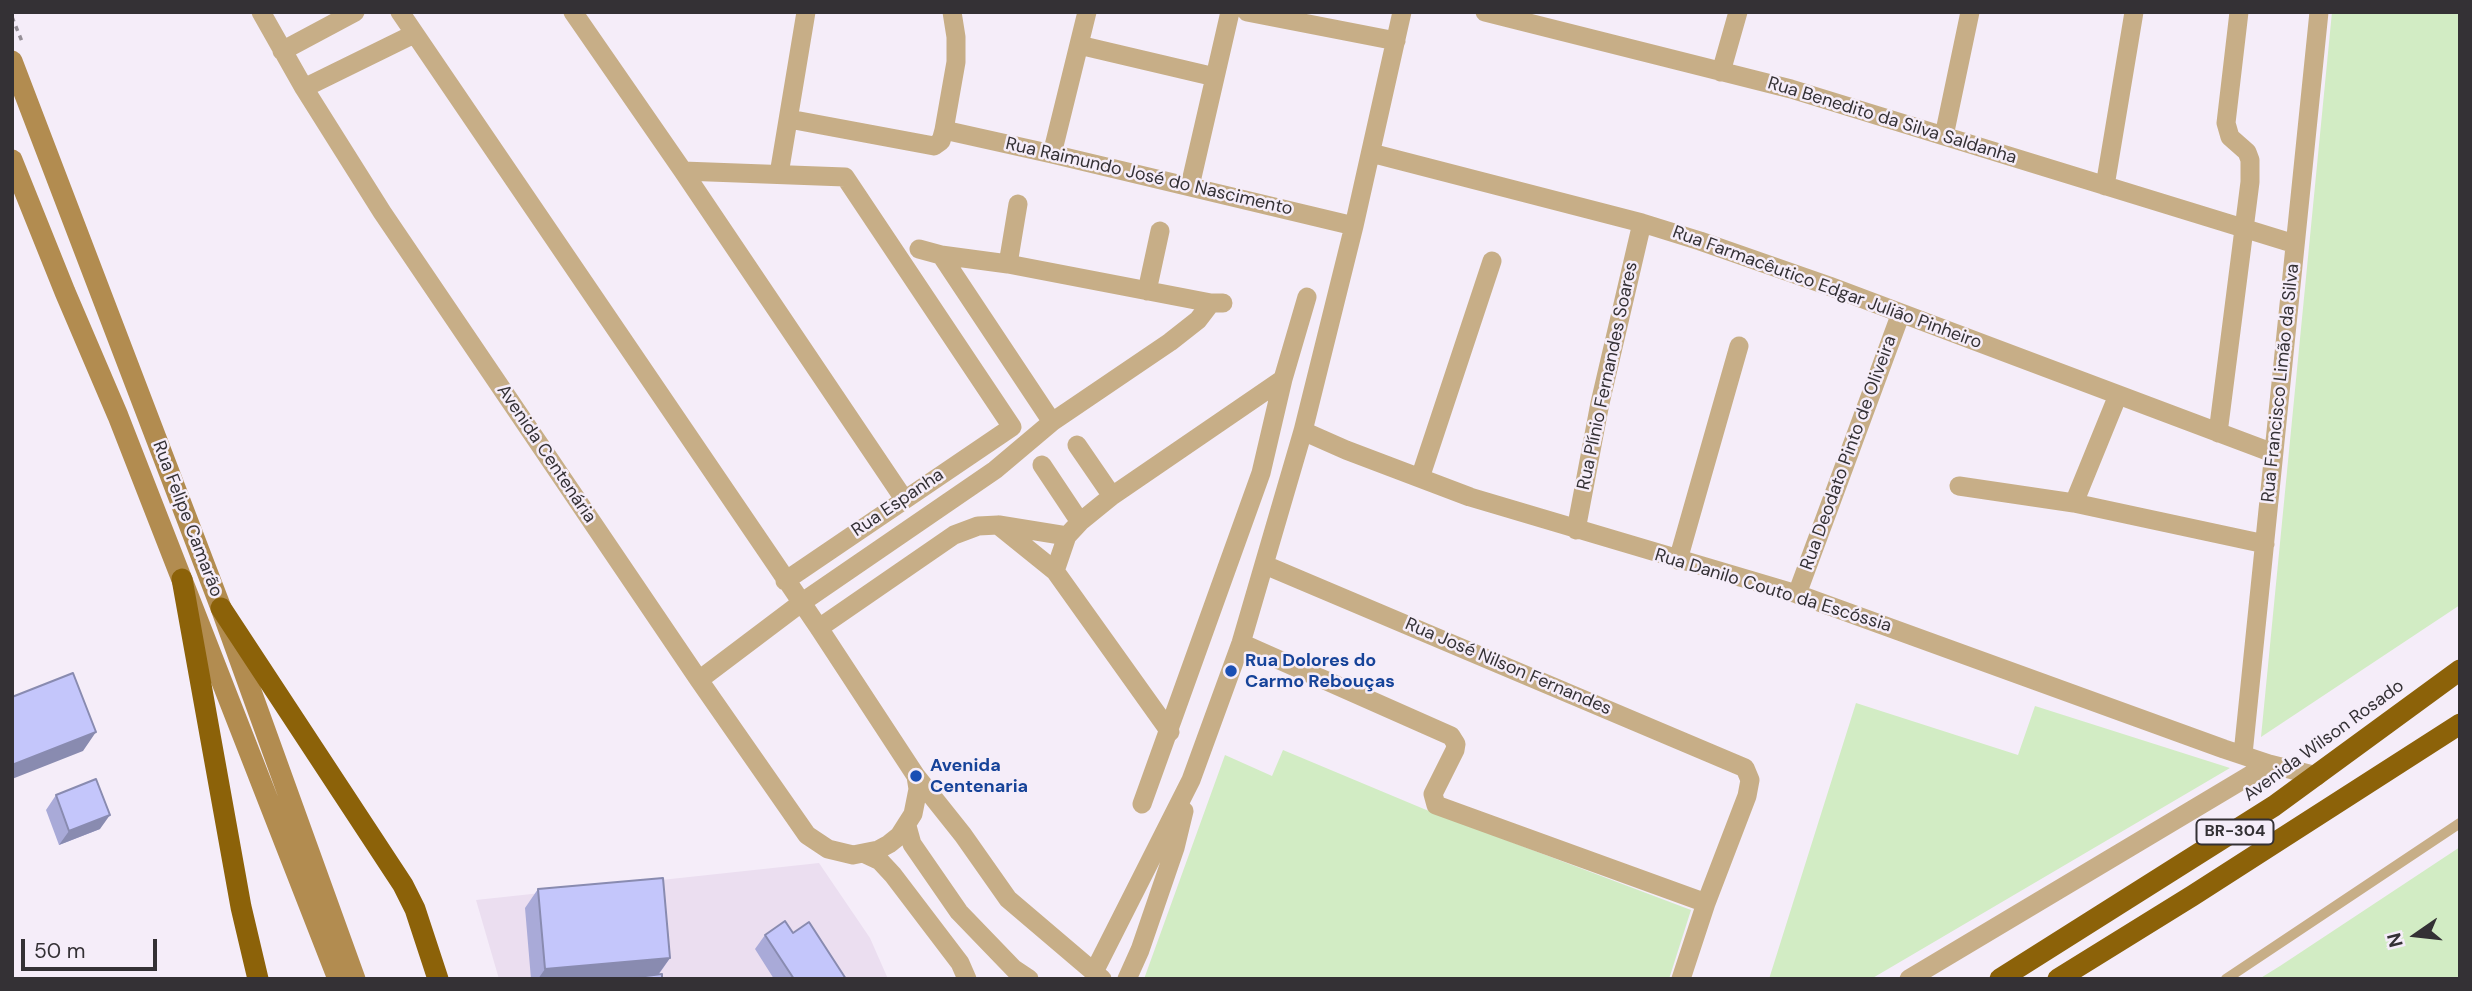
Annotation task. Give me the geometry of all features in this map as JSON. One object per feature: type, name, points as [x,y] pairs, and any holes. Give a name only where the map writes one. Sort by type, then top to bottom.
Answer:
[{"type":"highway","points":[[182,579],[243,918],[258,979]]},
{"type":"highway","points":[[221,608],[402,885],[415,909],[438,979]]},
{"type":"highway","name":"Avenida Wilson Rosado","points":[[2000,979],[2199,855],[2317,776],[2460,670]]},
{"type":"highway","name":"BR-304","points":[[2058,979],[2460,724]]},
{"type":"main road","name":"Rua Felipe Camarão","points":[[12,61],[221,608],[355,979]]},
{"type":"main road","name":"Rua Felipe Camarão","points":[[12,159],[118,416],[338,979]]},
{"type":"main road","points":[[12,159],[24,178],[65,280],[79,284],[86,278],[88,255]]},
{"type":"street","name":"Avenida Centenária","points":[[261,12],[304,88],[382,212],[807,835],[828,849],[840,853],[865,854]]},
{"type":"street","points":[[282,51],[355,12]]},
{"type":"street","points":[[400,12],[819,628],[916,776],[1008,900],[1098,975],[1191,780],[1241,643],[1303,431],[1354,226],[1402,12]]},
{"type":"street","points":[[573,12],[683,170],[904,499]]},
{"type":"street","points":[[683,170],[779,174],[806,12]]},
{"type":"street","points":[[939,138],[956,62],[957,37],[952,12]]},
{"type":"street","points":[[1052,153],[1087,12]]},
{"type":"street","points":[[1190,187],[1230,12]]},
{"type":"street","points":[[1247,12],[1396,41]]},
{"type":"street","name":"Rua Benedito da Silva Saldanha","points":[[1485,12],[1554,21],[1721,72],[1791,89],[2295,244]]},
{"type":"street","points":[[1721,72],[1738,12]]},
{"type":"street","points":[[1944,136],[1970,12]]},
{"type":"street","points":[[2105,186],[2134,12]]},
{"type":"street","points":[[2218,433],[2250,182],[2250,160],[2247,152],[2230,137],[2226,122],[2239,12]]},
{"type":"street","name":"Rua Francisco Limão da Silva","points":[[2243,754],[2319,12]]},
{"type":"street","points":[[304,88],[415,34]]},
{"type":"street","points":[[1079,45],[1215,77]]},
{"type":"street","name":"Rua Raimundo José do Nascimento","points":[[789,119],[1052,153],[1354,226]]},
{"type":"street","name":"Rua Farmacêutico Edgar Julião Pinheiro","points":[[1371,153],[1642,223],[1816,281],[2273,453]]},
{"type":"street","name":"Rua Espanha","points":[[779,174],[845,177],[1012,428],[785,581]]},
{"type":"street","points":[[1009,264],[1018,204]]},
{"type":"street","name":"Rua Plínio Fernandes Soares","points":[[1576,530],[1589,452],[1642,223]]},
{"type":"street","points":[[1147,291],[1160,231]]},
{"type":"street","points":[[699,680],[801,603],[995,470],[1052,422],[1170,342],[1217,303],[919,249]]},
{"type":"street","points":[[941,255],[1052,422]]},
{"type":"street","points":[[1420,478],[1492,261]]},
{"type":"street","points":[[1142,804],[1261,473],[1283,379],[1307,297]]},
{"type":"street","name":"Rua Deodato Pinto de Oliveira","points":[[1797,594],[1901,313]]},
{"type":"street","points":[[1678,560],[1739,346]]},
{"type":"street","points":[[1055,571],[1073,529],[1112,496],[1283,379]]},
{"type":"street","points":[[2074,503],[2118,395]]},
{"type":"street","name":"Rua Danilo Couto da Escóssia","points":[[1303,431],[1470,497],[1797,594],[2186,736],[2269,764],[2317,776]]},
{"type":"street","points":[[1077,446],[1112,496]]},
{"type":"street","points":[[1042,465],[1073,529]]},
{"type":"street","points":[[1959,486],[2074,503],[2265,544]]},
{"type":"street","points":[[998,525],[1055,571],[1170,732]]},
{"type":"street","points":[[819,628],[954,535],[978,526],[1073,529]]},
{"type":"street","points":[[906,530],[923,556]]},
{"type":"street","name":"Rua José Nilson Fernandes","points":[[1265,565],[1745,768],[1750,780],[1747,796],[1706,903]]},
{"type":"street","points":[[1241,643],[1447,733],[1454,739],[1455,750],[1433,794],[1434,803],[1706,903],[1681,979]]},
{"type":"street","points":[[1909,979],[2269,764]]},
{"type":"street","points":[[865,854],[889,845],[907,826],[917,802],[916,776]]},
{"type":"street","points":[[1127,979],[1140,950],[1175,848],[1191,780]]},
{"type":"street","points":[[907,826],[912,844],[959,912],[1014,968],[1029,979]]},
{"type":"street","points":[[865,854],[880,861],[892,875],[960,963],[967,979]]},
{"type":"street","points":[[934,928],[959,912]]},
{"type":"lane","points":[[2226,979],[2460,823]]},
{"type":"shaded area","points":[[819,863],[870,938],[888,979],[499,979],[476,900]]},
{"type":"green space","points":[[2332,12],[2460,12],[2460,605],[2261,737]]},
{"type":"green space","points":[[1856,703],[2018,755],[2035,706],[2230,768],[1871,979],[1769,979]]},
{"type":"green space","points":[[1283,750],[1424,809],[1691,910],[1669,979],[1144,979],[1225,755],[1272,776]]},
{"type":"green space","points":[[2460,847],[2460,979],[2259,979],[2280,966]]},
{"type":"building","points":[[73,673],[96,732],[12,765],[12,697]]},
{"type":"building","points":[[96,779],[110,815],[69,831],[56,795]]},
{"type":"building","points":[[663,878],[670,958],[545,969],[538,889]]},
{"type":"building","points":[[785,921],[793,933],[809,922],[846,979],[794,979],[765,935]]},
{"type":"building","points":[[662,974],[662,979],[621,979]]},
{"type":"place","name":"Rua Dolores do Carmo Rebouças","points":[[1231,671]]},
{"type":"place","name":"Avenida Centenaria","points":[[916,776]]}]
